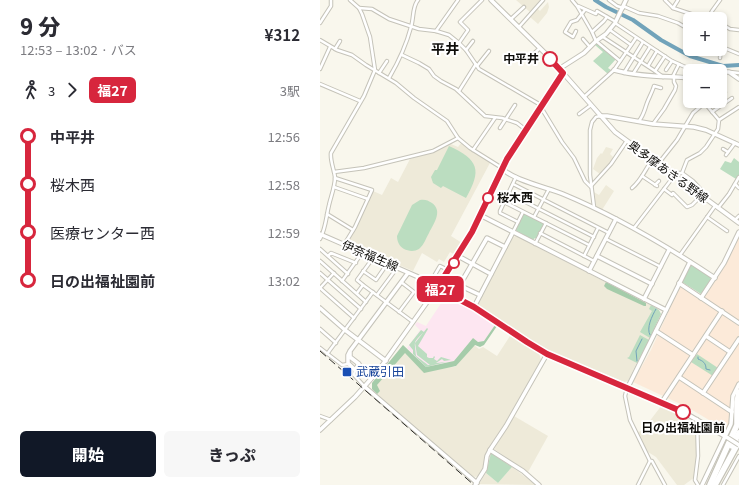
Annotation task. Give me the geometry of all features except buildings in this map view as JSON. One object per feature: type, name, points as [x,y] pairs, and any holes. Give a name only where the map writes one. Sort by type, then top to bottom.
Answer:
[{"type":"highway","points":[[710,485],[736,425],[739,392]]},
{"type":"highway","points":[[710,485],[739,433]]},
{"type":"highway","points":[[715,485],[739,441]]},
{"type":"highway","points":[[720,474],[739,445]]},
{"type":"street","points":[[320,23],[331,6],[330,0]]},
{"type":"street","points":[[321,236],[334,187],[335,178],[331,153],[360,101],[375,70],[370,37],[360,8],[350,0]]},
{"type":"street","points":[[388,78],[402,55],[411,26],[415,3],[418,0]]},
{"type":"street","points":[[436,31],[458,0]]},
{"type":"street","points":[[459,43],[468,30],[460,22],[482,0]]},
{"type":"street","points":[[519,27],[543,0]]},
{"type":"street","points":[[572,0],[582,14],[596,41],[620,61]]},
{"type":"street","points":[[609,0],[617,6],[639,13],[658,16],[683,26]]},
{"type":"street","points":[[559,69],[591,47],[610,30],[616,23],[626,0]]},
{"type":"street","points":[[665,0],[673,8],[685,12]]},
{"type":"street","points":[[673,8],[678,0]]},
{"type":"street","points":[[711,12],[720,0]]},
{"type":"street","name":"奥多摩あきる野線","points":[[493,1],[540,48],[611,129],[626,142],[739,223]]},
{"type":"street","points":[[577,6],[596,14],[597,11],[650,47],[683,66]]},
{"type":"street","points":[[511,19],[524,7]]},
{"type":"street","points":[[360,8],[372,9],[389,19],[425,31],[436,31],[448,35],[459,43],[477,65],[489,76],[541,106],[562,142],[574,158],[585,181],[591,186]]},
{"type":"street","points":[[576,31],[572,37],[565,32],[571,22],[577,20],[585,10]]},
{"type":"street","points":[[592,32],[607,17]]},
{"type":"street","points":[[727,27],[739,30]]},
{"type":"street","points":[[610,30],[630,45]]},
{"type":"street","points":[[603,36],[663,76]]},
{"type":"street","points":[[584,97],[614,70],[636,38]]},
{"type":"street","points":[[582,39],[591,47]]},
{"type":"street","points":[[320,40],[330,47],[349,53],[388,78],[447,121],[458,138],[473,150],[504,170],[516,177],[549,188],[594,207],[634,228],[715,278]]},
{"type":"street","points":[[335,49],[340,41]]},
{"type":"street","points":[[466,50],[473,41]]},
{"type":"street","points":[[624,73],[643,42]]},
{"type":"street","points":[[320,69],[330,47]]},
{"type":"street","points":[[633,74],[650,47]]},
{"type":"street","points":[[529,59],[540,48]]},
{"type":"street","points":[[727,49],[739,54]]},
{"type":"street","points":[[459,91],[477,65],[490,51]]},
{"type":"street","points":[[648,66],[657,51]]},
{"type":"street","points":[[402,55],[429,69],[434,76],[459,91],[486,117],[517,123],[526,130]]},
{"type":"street","points":[[655,71],[665,56]]},
{"type":"street","points":[[666,70],[672,60]]},
{"type":"street","points":[[379,73],[387,61]]},
{"type":"street","points":[[653,124],[675,90],[676,86],[673,76],[679,64]]},
{"type":"street","points":[[614,70],[633,74],[683,77]]},
{"type":"street","points":[[729,72],[739,73]]},
{"type":"street","points":[[729,72],[739,79]]},
{"type":"street","points":[[320,430],[365,387],[386,361],[437,288],[458,256],[480,216],[502,168],[563,73]]},
{"type":"street","points":[[320,84],[360,101]]},
{"type":"street","points":[[639,122],[643,117],[654,86],[661,88]]},
{"type":"street","points":[[712,112],[732,98]]},
{"type":"street","points":[[500,128],[515,105]]},
{"type":"street","points":[[579,114],[591,105]]},
{"type":"street","points":[[719,120],[739,107]]},
{"type":"street","points":[[658,165],[677,140],[693,113],[698,108]]},
{"type":"street","points":[[682,173],[687,160],[703,150],[718,129],[719,120],[709,108]]},
{"type":"street","points":[[594,207],[589,167],[590,127],[595,118],[600,116]]},
{"type":"street","name":"奥多摩あきる野線","points":[[600,116],[653,124],[701,128],[737,144]]},
{"type":"street","points":[[473,150],[495,118]]},
{"type":"street","points":[[334,172],[367,168],[433,151],[458,138]]},
{"type":"street","points":[[591,186],[611,164],[626,142]]},
{"type":"street","points":[[723,149],[727,153],[737,144]]},
{"type":"street","points":[[632,188],[635,186],[652,160]]},
{"type":"street","points":[[634,228],[664,189],[674,176],[677,173],[682,173],[705,194],[692,205],[687,207],[673,193],[672,195],[664,189]]},
{"type":"street","points":[[642,176],[656,186],[659,181]]},
{"type":"street","points":[[516,177],[500,213],[518,222]]},
{"type":"street","points":[[680,255],[707,217],[729,194],[739,177]]},
{"type":"street","points":[[335,178],[372,190],[353,230],[344,245]]},
{"type":"street","points":[[513,184],[609,233]]},
{"type":"street","points":[[735,184],[739,188]]},
{"type":"street","points":[[334,187],[368,199]]},
{"type":"street","points":[[534,217],[549,188]]},
{"type":"street","points":[[508,193],[594,237]]},
{"type":"street","points":[[504,202],[589,245]]},
{"type":"street","points":[[474,307],[523,212]]},
{"type":"street","points":[[327,214],[353,230]]},
{"type":"street","points":[[480,216],[666,310]]},
{"type":"street","points":[[735,220],[739,216]]},
{"type":"street","points":[[707,217],[727,231]]},
{"type":"street","points":[[590,271],[616,219]]},
{"type":"street","points":[[535,244],[546,223]]},
{"type":"street","points":[[584,256],[598,228]]},
{"type":"street","points":[[702,298],[724,262],[739,232]]},
{"type":"street","points":[[540,234],[594,261]]},
{"type":"street","name":"伊奈福生線","points":[[321,236],[408,273],[474,307],[547,354],[662,402],[697,419],[739,445]]},
{"type":"street","points":[[480,295],[460,284],[487,238],[505,247]]},
{"type":"street","points":[[606,239],[661,267]]},
{"type":"street","points":[[320,249],[348,274]]},
{"type":"street","points":[[644,299],[669,250]]},
{"type":"street","points":[[328,256],[331,253],[356,263]]},
{"type":"street","points":[[342,281],[362,253]]},
{"type":"street","points":[[458,256],[491,274]]},
{"type":"street","points":[[597,256],[652,284]]},
{"type":"street","points":[[372,258],[357,280],[413,322]]},
{"type":"street","points":[[320,261],[366,302]]},
{"type":"street","points":[[665,485],[652,461],[650,461],[630,420],[625,396],[628,387],[690,262]]},
{"type":"street","points":[[363,271],[376,280],[388,264]]},
{"type":"street","points":[[429,284],[440,266],[448,270]]},
{"type":"street","points":[[377,295],[397,268]]},
{"type":"street","points":[[320,273],[361,309]]},
{"type":"street","points":[[334,273],[320,288],[354,318]]},
{"type":"street","points":[[355,370],[348,364],[348,355],[350,351],[408,273]]},
{"type":"street","points":[[400,312],[414,292],[401,282]]},
{"type":"street","points":[[679,283],[739,323]]},
{"type":"street","points":[[357,293],[363,285]]},
{"type":"street","points":[[327,354],[373,292]]},
{"type":"street","points":[[320,308],[345,330],[386,361]]},
{"type":"street","points":[[662,402],[722,311]]},
{"type":"street","points":[[320,329],[336,342]]},
{"type":"street","points":[[656,330],[693,355]]},
{"type":"street","points":[[706,336],[730,352]]},
{"type":"street","points":[[703,393],[739,339]]},
{"type":"street","points":[[320,348],[342,365],[348,364]]},
{"type":"street","points":[[350,351],[350,357],[359,364],[354,375],[365,387],[477,484],[485,469],[487,456],[490,450],[506,426],[547,354]]},
{"type":"street","points":[[679,377],[732,412]]},
{"type":"street","points":[[702,485],[731,424],[733,396],[739,384]]},
{"type":"street","points":[[320,416],[331,420]]},
{"type":"street","points":[[697,419],[698,456],[695,480],[698,485]]},
{"type":"street","points":[[490,450],[523,471],[539,485]]},
{"type":"street","points":[[723,485],[739,456]]},
{"type":"street","points":[[638,485],[650,461]]},
{"type":"shaded area","points":[[516,0],[542,0],[531,13]]},
{"type":"shaded area","points":[[548,2],[549,7],[547,13],[538,24],[530,17],[537,8],[540,11]]},
{"type":"shaded area","points":[[462,142],[491,161],[451,236],[462,243],[455,255],[450,252],[444,262],[439,259],[437,262],[422,253],[413,271],[346,242],[357,227],[373,191],[382,195],[391,178],[398,182],[410,159],[434,152],[449,144],[458,147]]},
{"type":"shaded area","points":[[606,147],[613,149],[610,154],[614,158],[600,174],[593,169],[597,158],[601,153],[602,154]]},
{"type":"shaded area","points":[[606,185],[614,191],[602,210],[594,206],[592,191],[599,195]]},
{"type":"shaded area","points":[[516,236],[656,308],[649,341],[641,337],[637,362],[628,381],[624,382],[553,353],[522,336],[480,307],[478,303],[512,237]]},
{"type":"shaded area","points":[[739,237],[739,438],[689,408],[633,382],[651,350],[679,288],[681,287],[702,301],[725,266]]},
{"type":"shaded area","points":[[446,296],[473,310],[495,325],[484,341],[478,342],[473,338],[454,361],[426,367],[407,348],[420,330],[415,325],[417,322],[426,326]]},
{"type":"shaded area","points":[[510,336],[539,353],[541,360],[504,425],[487,450],[482,471],[476,477],[471,476],[372,389],[372,383],[403,345],[425,368],[455,367],[474,345],[479,349],[483,347],[497,356]]},
{"type":"shaded area","points":[[662,405],[697,423],[697,456],[695,477],[684,485],[677,485],[656,457],[648,452],[637,432],[642,431]]},
{"type":"shaded area","points":[[514,416],[548,436],[528,472],[494,449]]},
{"type":"shaded area","points":[[512,467],[536,485],[479,484],[486,473],[498,483]]},
{"type":"green space","points":[[596,43],[616,59],[608,68],[611,70],[608,74],[593,61],[603,52],[595,45]]},
{"type":"green space","points":[[449,146],[467,156],[475,167],[476,173],[474,180],[466,198],[443,186],[441,188],[433,183],[431,177],[435,170],[437,170]]},
{"type":"green space","points":[[734,158],[739,162],[739,175],[736,179],[720,169],[725,161],[731,163]]},
{"type":"green space","points":[[420,200],[428,200],[432,203],[437,210],[437,213],[433,225],[421,247],[415,251],[411,251],[404,249],[400,245],[397,236],[412,205]]},
{"type":"green space","points":[[524,213],[544,223],[537,239],[535,238],[533,240],[515,230]]},
{"type":"green space","points":[[691,265],[710,277],[711,280],[701,294],[682,282]]},
{"type":"green space","points":[[606,282],[646,303],[646,306],[607,289],[604,286]]},
{"type":"green space","points":[[651,305],[659,310],[661,314],[650,338],[640,332],[652,311],[649,309]]},
{"type":"green space","points":[[495,325],[497,326],[484,345],[480,347],[475,345],[456,366],[424,373],[405,353],[377,385],[380,391],[377,394],[372,389],[372,383],[403,345],[426,367],[454,361],[473,338],[478,342],[484,341]]},
{"type":"green space","points":[[427,328],[428,329],[418,346],[427,354],[427,357],[433,358],[434,356],[434,359],[437,361],[441,357],[451,360],[444,361],[442,359],[436,363],[446,362],[426,367],[413,354],[413,350],[409,345],[421,330],[424,332]],"holes":[[[415,343],[417,355],[430,365],[416,356]]]},
{"type":"green space","points":[[640,335],[649,340],[637,363],[627,358],[629,357]]},
{"type":"green space","points":[[697,354],[718,368],[713,376],[691,362]]},
{"type":"green space","points":[[491,453],[512,467],[498,483],[486,473]]},
{"type":"waterway","points":[[595,0],[633,20],[661,40],[690,56],[723,66],[739,65]]},
{"type":"waterway","points":[[650,335],[649,326],[656,309]]},
{"type":"waterway","points":[[637,361],[636,351],[642,339]]},
{"type":"waterway","points":[[698,357],[698,359],[703,361],[706,369],[710,370]]},
{"type":"railway","points":[[320,351],[474,485]]},
{"type":"bus line","name":"福27","points":[[550,59],[563,73],[507,159],[497,177],[472,232],[437,288],[474,307],[547,354],[683,412]]},
{"type":"place","name":"中平井","points":[[550,59]]},
{"type":"place","name":"桜木西","points":[[488,198]]},
{"type":"place","name":"武蔵引田","points":[[347,372]]},
{"type":"place","name":"日の出福祉園前","points":[[683,412]]},
{"type":"district","name":"平井","points":[[445,49]]}]
